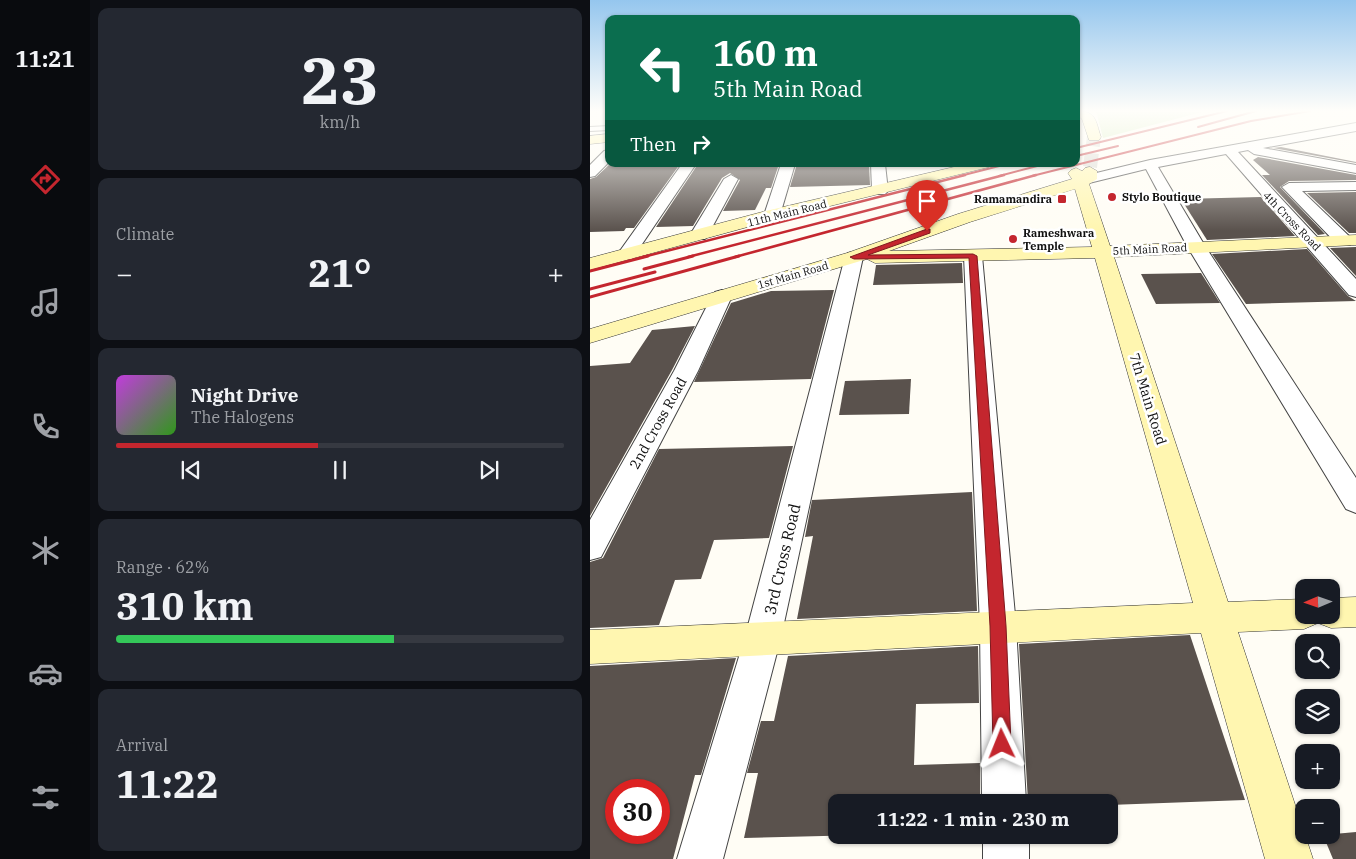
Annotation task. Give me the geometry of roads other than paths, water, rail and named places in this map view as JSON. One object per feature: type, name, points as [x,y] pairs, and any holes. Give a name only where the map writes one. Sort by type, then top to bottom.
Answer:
[{"type":"main road","name":"11th Main Road","points":[[590,264],[772,215],[880,191],[972,167]]},
{"type":"main road","name":"7th Main Road","points":[[1084,175],[1103,252],[1289,859]]},
{"type":"main road","name":"1st Main Road","points":[[590,336],[854,257],[1084,175]]},
{"type":"main road","name":"5th Main Road","points":[[854,257],[1103,252],[1196,246],[1313,242],[1347,235]]},
{"type":"main road","points":[[1340,613],[1356,612]]},
{"type":"main road","points":[[590,646],[998,626],[1295,614]]},
{"type":"street","points":[[1084,175],[1223,151]]},
{"type":"street","name":"4th Cross Road","points":[[1236,151],[1257,186],[1313,242],[1356,291]]},
{"type":"street","points":[[1248,151],[1351,167]]},
{"type":"street","points":[[590,173],[605,158]]},
{"type":"street","points":[[1150,164],[1196,246],[1356,502]]},
{"type":"street","points":[[626,255],[687,167]]},
{"type":"street","points":[[772,215],[787,167]]},
{"type":"street","points":[[878,167],[880,191]]},
{"type":"street","points":[[699,235],[731,179]]},
{"type":"street","points":[[1347,235],[1289,187],[1356,186]]},
{"type":"street","points":[[973,256],[998,626],[1004,794]]},
{"type":"street","name":"3rd Cross Road","points":[[700,859],[763,638],[854,257]]},
{"type":"street","name":"2nd Cross Road","points":[[590,548],[686,371],[722,296]]},
{"type":"street","points":[[1006,844],[1006,859]]},
{"type":"tunnel","points":[[1090,167],[1092,151]]},
{"type":"railway","points":[[1080,155],[1097,151]]},
{"type":"railway","points":[[1080,164],[1131,151]]},
{"type":"railway","points":[[960,176],[995,167]]},
{"type":"railway","points":[[999,176],[1034,167]]},
{"type":"railway","points":[[1032,176],[1068,167]]},
{"type":"railway","points":[[643,257],[965,175]]},
{"type":"railway","points":[[688,257],[1004,175]]},
{"type":"railway","points":[[735,257],[1036,175]]},
{"type":"railway","points":[[590,271],[648,256]]},
{"type":"railway","points":[[644,269],[693,256]]},
{"type":"railway","points":[[590,297],[739,256]]},
{"type":"railway","points":[[590,289],[655,272]]},
{"type":"place","name":"Stylo Boutique","points":[[1112,197]]},
{"type":"place","name":"Ramamandira","points":[[1062,199]]},
{"type":"place","name":"Rameshwara Temple","points":[[1013,239]]}]
